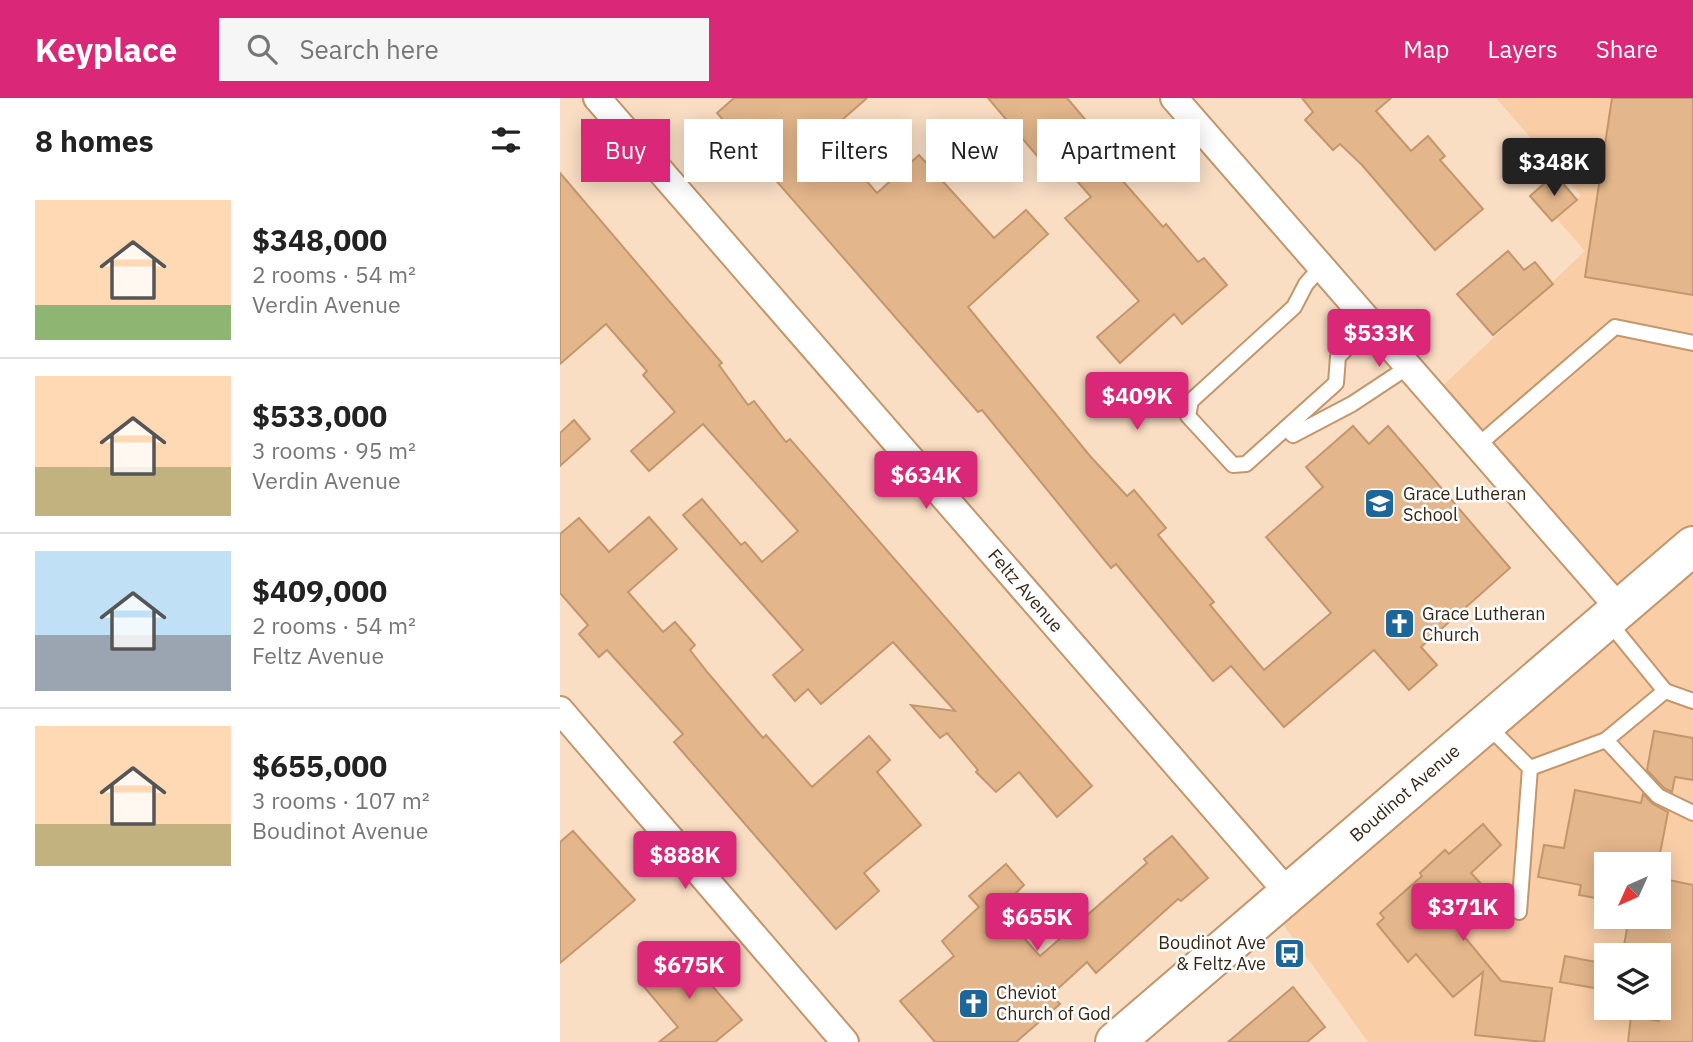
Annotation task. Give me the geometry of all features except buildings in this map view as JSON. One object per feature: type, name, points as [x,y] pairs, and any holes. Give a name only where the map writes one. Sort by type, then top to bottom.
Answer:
[{"type":"street","name":"Feltz Avenue","points":[[597,98],[1289,894]]},
{"type":"street","points":[[1174,98],[1477,446],[1613,614]]},
{"type":"street","name":"Boudinot Avenue","points":[[1115,1042],[1613,614],[1677,575],[1693,546]]},
{"type":"street","points":[[560,710],[845,1042]]},
{"type":"lane","points":[[1321,267],[1306,284],[1294,307],[1191,401],[1188,416],[1233,465],[1246,464],[1336,383],[1338,357],[1371,323]]},
{"type":"lane","points":[[1477,446],[1615,327],[1693,343]]},
{"type":"lane","points":[[1286,428],[1293,435],[1352,404],[1408,367]]},
{"type":"lane","points":[[1613,614],[1665,691],[1693,701]]},
{"type":"lane","points":[[1530,768],[1606,740],[1665,691]]},
{"type":"lane","points":[[1486,724],[1530,768],[1519,912]]},
{"type":"lane","points":[[1606,740],[1658,796],[1693,813]]},
{"type":"shaded area","points":[[1496,98],[1693,98],[1693,1042],[1368,1042],[1272,909],[1619,609],[1433,395],[1585,251],[1556,218],[1581,196]]},
{"type":"place","name":"Grace Lutheran School","points":[[1380,504]]},
{"type":"place","name":"Grace Lutheran Church","points":[[1399,624]]},
{"type":"place","name":"Boudinot Ave & Feltz Ave","points":[[1289,953]]},
{"type":"place","name":"Cheviot Church of God","points":[[973,1003]]}]
